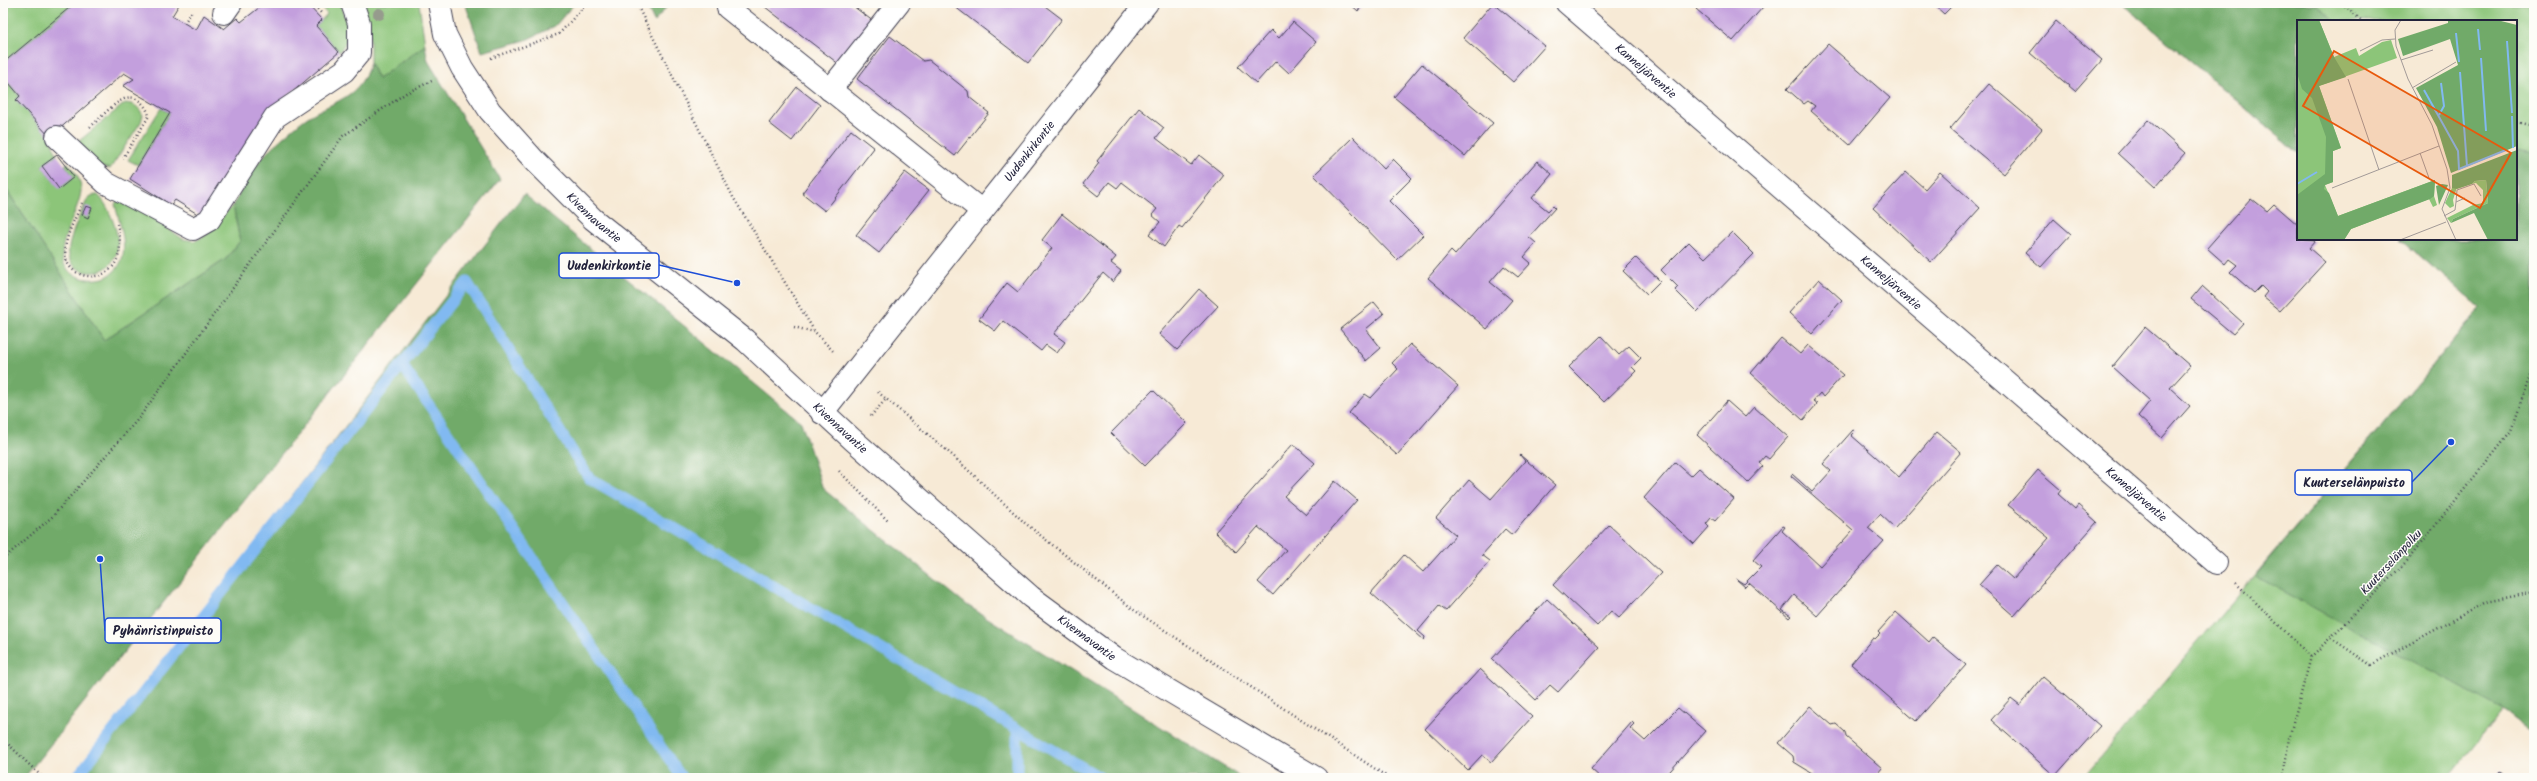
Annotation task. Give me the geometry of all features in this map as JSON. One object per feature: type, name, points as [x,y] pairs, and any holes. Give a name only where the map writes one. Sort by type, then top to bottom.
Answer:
[{"type":"street","points":[[61,142],[106,183],[193,229],[209,220],[275,117],[344,71],[359,53],[359,23],[352,3]]},
{"type":"street","name":"Kivennavantie","points":[[439,3],[445,34],[462,68],[495,116],[535,161],[590,216],[745,340],[822,413],[1031,597],[1128,667],[1316,778]]},
{"type":"street","points":[[830,90],[899,3]]},
{"type":"street","name":"Uudenkirkontie","points":[[822,413],[1147,3]]},
{"type":"street","name":"Kanneljärventie","points":[[1567,3],[2216,563]]},
{"type":"street","points":[[728,8],[982,211]]},
{"type":"path","points":[[312,3],[323,15]]},
{"type":"path","points":[[497,56],[559,34],[587,3]]},
{"type":"path","points":[[636,3],[733,197],[815,332],[854,372],[952,455],[1025,523],[1134,610],[1388,778]]},
{"type":"path","points":[[2342,3],[2361,20]]},
{"type":"path","points":[[184,23],[194,8]]},
{"type":"path","points":[[3,559],[53,516],[139,418],[343,136],[406,93],[462,68]]},
{"type":"path","points":[[61,142],[124,98],[132,98],[142,103],[149,116],[145,125],[106,183],[87,192],[66,244],[66,258],[69,266],[80,274],[98,276],[108,273],[120,258],[121,237],[106,183]]},
{"type":"path","points":[[2517,123],[2534,127]]},
{"type":"path","points":[[794,327],[815,332]]},
{"type":"path","name":"Kuuterselänpolku","points":[[2283,778],[2289,738],[2311,658],[2407,561],[2511,431],[2534,364]]},
{"type":"path","points":[[2216,563],[2311,658]]},
{"type":"path","points":[[2331,638],[2371,665],[2486,602],[2534,592]]},
{"type":"path","points":[[3,739],[43,778]]},
{"type":"green space","points":[[6,3],[75,3],[3,63],[3,9]]},
{"type":"green space","points":[[318,3],[340,3],[346,23],[347,34],[344,46],[339,52],[316,26],[327,14]]},
{"type":"green space","points":[[361,3],[419,3],[425,45],[378,79],[370,63],[370,28]]},
{"type":"green space","points":[[465,3],[575,3],[555,26],[526,40],[482,52]]},
{"type":"green space","points":[[645,3],[670,3],[654,22]]},
{"type":"green space","points":[[2122,3],[2534,3],[2534,734],[2503,710],[2448,778],[2083,778],[2481,308],[2401,240],[2517,240],[2517,20],[2297,20],[2297,152]]},
{"type":"green space","points":[[2122,3],[2315,3],[2335,20],[2297,20],[2297,152]]},
{"type":"green space","points":[[425,45],[428,61],[500,179],[24,778],[3,778],[3,184],[104,340],[226,259],[240,241],[233,205],[256,165],[281,139],[307,118],[349,95],[365,77],[370,63],[378,79]]},
{"type":"green space","points":[[3,77],[20,96],[16,100],[50,137],[57,155],[42,166],[59,188],[74,177],[65,165],[68,163],[79,180],[81,187],[80,198],[65,237],[62,250],[63,261],[69,271],[82,278],[95,279],[108,276],[116,269],[121,261],[124,243],[115,204],[118,200],[135,205],[183,239],[195,241],[205,236],[233,205],[240,241],[226,259],[104,340],[3,184]]},
{"type":"green space","points":[[125,103],[134,105],[139,109],[143,115],[141,122],[110,169],[95,165],[73,146]]},
{"type":"green space","points":[[161,108],[170,113],[138,165],[128,160]]},
{"type":"green space","points":[[2517,150],[2534,153],[2534,734],[2503,710],[2255,576],[2481,308],[2401,240],[2517,240]]},
{"type":"green space","points":[[524,194],[801,422],[823,489],[967,605],[1242,778],[75,778]]},
{"type":"green space","points":[[93,195],[98,195],[107,207],[113,221],[118,241],[115,256],[108,266],[98,272],[87,272],[77,268],[70,260],[69,247],[72,234],[88,198]]},
{"type":"building","points":[[75,3],[180,3],[172,16],[196,30],[204,15],[224,29],[237,18],[241,22],[265,3],[306,3],[322,20],[316,26],[339,52],[269,112],[204,218],[175,200],[171,205],[130,179],[170,113],[123,86],[134,79],[124,73],[50,137],[16,100],[20,96],[3,76],[3,63]]},
{"type":"building","points":[[760,3],[849,3],[874,22],[840,65]]},
{"type":"building","points":[[950,3],[1041,3],[1062,19],[1028,63]]},
{"type":"building","points":[[1349,3],[1364,3],[1358,11]]},
{"type":"building","points":[[1493,3],[1545,46],[1513,82],[1463,38]]},
{"type":"building","points":[[1701,3],[1763,3],[1763,7],[1733,41],[1696,9]]},
{"type":"building","points":[[1932,3],[1955,3],[1944,14]]},
{"type":"building","points":[[2056,21],[2102,60],[2075,91],[2030,53]]},
{"type":"building","points":[[1293,22],[1316,42],[1289,73],[1276,61],[1256,83],[1238,67],[1271,30],[1279,38]]},
{"type":"building","points":[[890,36],[923,61],[929,60],[968,91],[969,97],[989,113],[955,156],[857,79]]},
{"type":"building","points":[[1828,44],[1890,98],[1850,145],[1811,111],[1815,106],[1808,101],[1804,104],[1787,89]]},
{"type":"building","points":[[1422,64],[1493,123],[1465,156],[1394,97]]},
{"type":"building","points":[[1989,84],[2042,129],[2004,174],[1950,129]]},
{"type":"building","points":[[797,87],[820,105],[792,141],[769,123]]},
{"type":"building","points":[[1139,108],[1164,128],[1156,138],[1191,165],[1199,155],[1224,175],[1182,228],[1179,226],[1164,247],[1149,235],[1160,222],[1152,215],[1157,209],[1122,182],[1117,188],[1109,182],[1098,196],[1083,184],[1099,163],[1097,161]]},
{"type":"building","points":[[2148,120],[2185,153],[2155,187],[2118,153]]},
{"type":"building","points":[[851,130],[874,148],[825,211],[802,193]]},
{"type":"building","points":[[1353,137],[1384,169],[1393,159],[1412,178],[1389,201],[1423,235],[1397,260],[1314,175]]},
{"type":"building","points":[[57,155],[74,177],[59,189],[42,166]]},
{"type":"building","points":[[1537,161],[1552,174],[1532,198],[1548,211],[1553,206],[1555,208],[1529,237],[1536,243],[1524,257],[1531,263],[1518,277],[1504,266],[1490,282],[1512,300],[1487,329],[1428,278],[1451,251],[1455,255]]},
{"type":"building","points":[[905,172],[929,190],[879,253],[856,235]]},
{"type":"building","points":[[1906,172],[1925,189],[1940,172],[1980,208],[1931,262],[1873,208]]},
{"type":"building","points":[[2251,198],[2267,211],[2274,204],[2297,224],[2297,240],[2315,241],[2309,248],[2325,262],[2280,311],[2263,297],[2267,292],[2261,286],[2254,293],[2230,272],[2237,265],[2229,259],[2225,264],[2207,248]]},
{"type":"building","points":[[86,206],[92,208],[88,218],[82,215]]},
{"type":"building","points":[[1062,214],[1116,257],[1111,263],[1121,271],[1113,282],[1103,273],[1054,334],[1065,342],[1057,353],[1046,345],[1041,351],[1003,321],[995,331],[979,319],[1007,283],[1018,292],[1052,248],[1042,240]]},
{"type":"building","points":[[2054,219],[2071,234],[2041,267],[2025,253]]},
{"type":"building","points":[[1732,232],[1754,254],[1697,312],[1675,290],[1678,287],[1661,270],[1689,242],[1705,258]]},
{"type":"building","points":[[1636,258],[1660,281],[1647,294],[1623,271]]},
{"type":"building","points":[[1819,279],[1842,300],[1812,334],[1789,313]]},
{"type":"building","points":[[2202,286],[2243,323],[2233,334],[2191,299]]},
{"type":"building","points":[[1199,289],[1218,306],[1177,350],[1159,334]]},
{"type":"building","points":[[1374,302],[1384,314],[1366,329],[1381,348],[1366,361],[1340,329]]},
{"type":"building","points":[[2145,327],[2190,366],[2170,388],[2190,406],[2162,438],[2138,416],[2150,401],[2112,367]]},
{"type":"building","points":[[1601,336],[1619,355],[1629,346],[1641,358],[1632,367],[1636,371],[1604,402],[1569,367]]},
{"type":"building","points":[[1781,338],[1800,354],[1808,345],[1843,375],[1823,397],[1820,393],[1813,401],[1817,404],[1803,420],[1751,373]]},
{"type":"building","points":[[1410,344],[1458,386],[1397,455],[1349,413],[1365,394],[1371,398],[1398,369],[1392,363]]},
{"type":"building","points":[[1153,390],[1187,423],[1145,466],[1111,433]]},
{"type":"building","points":[[1727,401],[1745,417],[1754,407],[1788,437],[1769,459],[1765,456],[1759,463],[1763,466],[1748,482],[1697,435]]},
{"type":"building","points":[[1853,430],[1855,431],[1851,435],[1899,477],[1937,432],[1961,452],[1895,528],[1880,514],[1868,528],[1884,541],[1817,616],[1794,595],[1782,610],[1791,616],[1789,618],[1749,583],[1745,587],[1736,579],[1744,584],[1761,567],[1753,560],[1783,526],[1785,527],[1782,531],[1820,566],[1853,530],[1791,476],[1792,474],[1812,492],[1831,471],[1823,464]]},
{"type":"building","points":[[1293,444],[1315,463],[1284,496],[1306,515],[1335,481],[1357,500],[1273,595],[1258,582],[1286,550],[1258,527],[1236,552],[1215,532]]},
{"type":"building","points":[[1520,455],[1555,485],[1512,535],[1505,529],[1482,555],[1490,561],[1446,611],[1439,606],[1418,631],[1425,637],[1424,640],[1371,593],[1404,555],[1423,572],[1456,535],[1436,518],[1469,480],[1491,499],[1525,461]]},
{"type":"building","points":[[1675,462],[1691,476],[1699,468],[1734,499],[1715,521],[1711,518],[1706,524],[1709,527],[1694,544],[1644,498]]},
{"type":"building","points":[[2038,470],[2061,490],[2058,494],[2075,509],[2078,505],[2097,522],[2014,616],[1979,585],[1997,565],[2013,579],[2049,538],[2008,505]]},
{"type":"building","points":[[1609,525],[1661,573],[1619,618],[1611,611],[1597,626],[1553,585]]},
{"type":"building","points":[[1547,599],[1599,647],[1558,692],[1550,685],[1536,700],[1492,659]]},
{"type":"building","points":[[1896,612],[1929,642],[1933,637],[1966,665],[1916,721],[1851,664],[1873,638],[1875,639],[1880,634],[1878,632]]},
{"type":"building","points":[[1480,669],[1532,717],[1491,762],[1482,755],[1468,770],[1425,729]]},
{"type":"building","points":[[2043,677],[2100,726],[2055,776],[1991,720],[2011,698],[2020,705]]},
{"type":"building","points":[[1810,706],[1832,725],[1836,724],[1845,732],[1846,737],[1882,768],[1874,778],[1808,778],[1812,773],[1794,762],[1793,756],[1778,743]]},
{"type":"building","points":[[1678,708],[1705,731],[1664,778],[1601,778],[1591,769],[1632,722],[1634,724],[1630,728],[1645,741]]},
{"type":"building","points":[[2501,771],[2510,778],[2495,778]]},
{"type":"waterway","points":[[76,778],[467,282],[589,478],[1101,778]]},
{"type":"waterway","points":[[402,365],[682,778]]},
{"type":"waterway","points":[[1017,729],[1017,778]]},
{"type":"place","name":"Uudenkirkontie","points":[[737,283]]},
{"type":"place","name":"Kuuterselänpuisto","points":[[2451,442]]},
{"type":"place","name":"Pyhänristinpuisto","points":[[100,559]]}]
